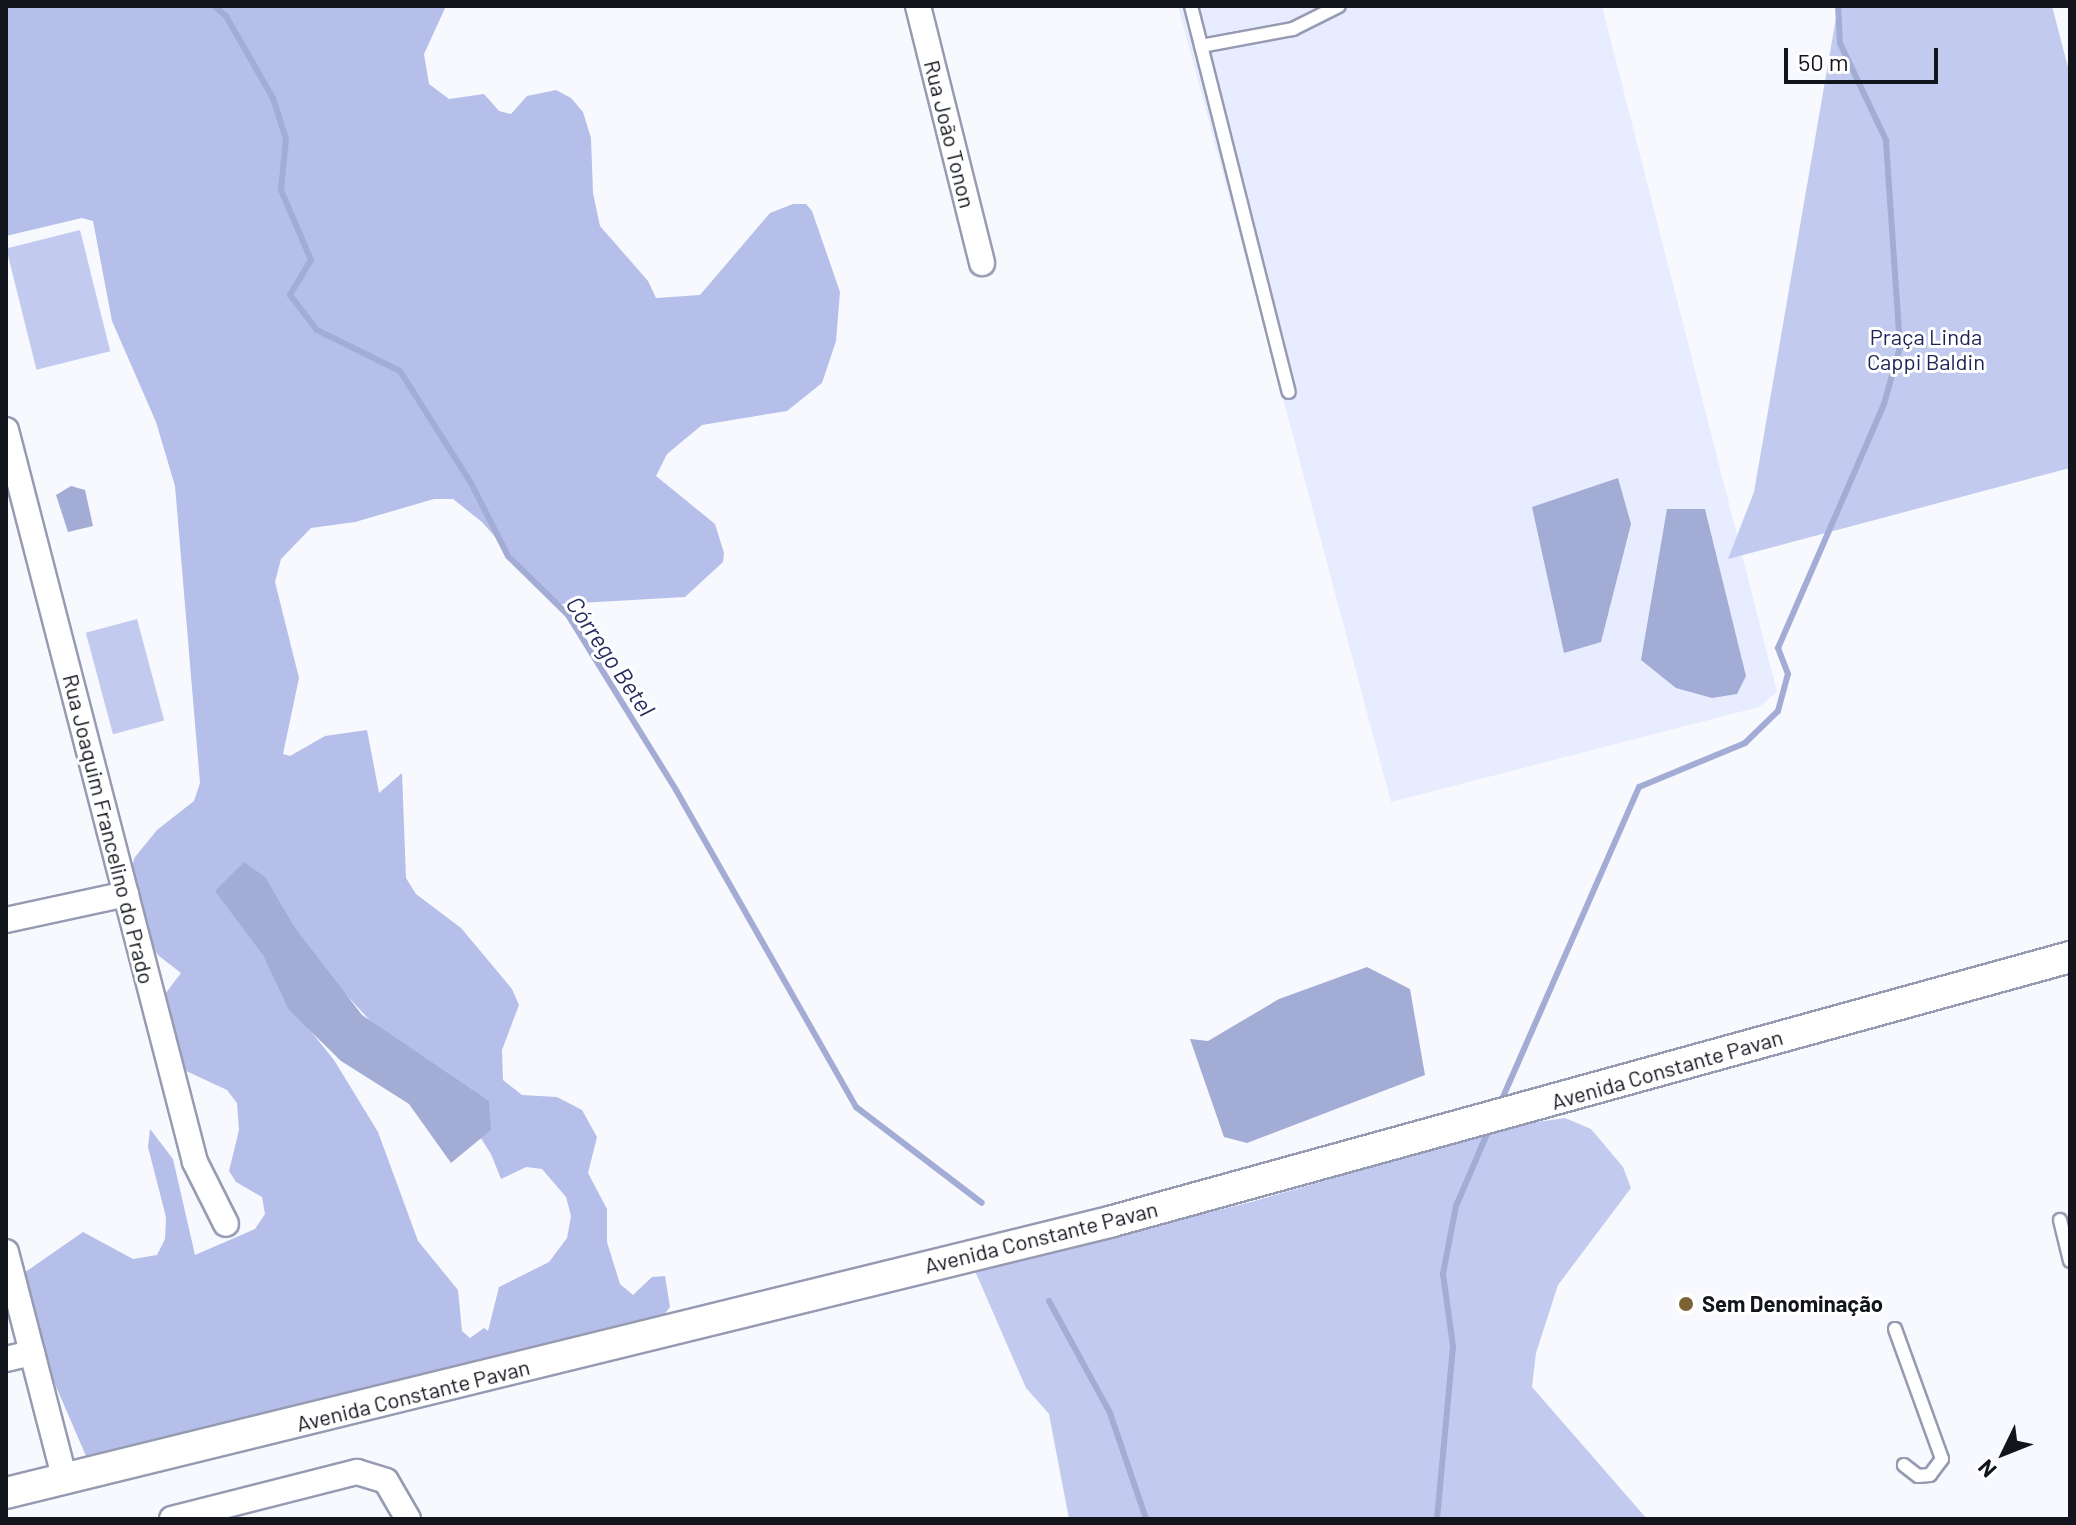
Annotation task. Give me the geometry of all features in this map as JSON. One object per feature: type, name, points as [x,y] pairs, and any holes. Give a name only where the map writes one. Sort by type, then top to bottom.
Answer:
[{"type":"street","name":"Rua João Tonon","points":[[918,6],[982,263]]},
{"type":"street","name":"Rua Joaquim Francelino do Prado","points":[[6,430],[195,1162],[226,1224]]},
{"type":"street","points":[[6,920],[126,894]]},
{"type":"street","name":"Avenida Constante Pavan","points":[[6,1493],[1113,1221],[2070,957]]},
{"type":"street","points":[[6,1252],[65,1480]]},
{"type":"street","points":[[6,1359],[32,1353]]},
{"type":"street","points":[[172,1519],[357,1472],[386,1481],[408,1519]]},
{"type":"lane","points":[[1191,6],[1289,392]]},
{"type":"lane","points":[[1201,46],[1293,29],[1339,6]]},
{"type":"lane","points":[[2060,1220],[2070,1261]]},
{"type":"lane","points":[[1895,1329],[1942,1459],[1930,1475],[1918,1476],[1904,1465]]},
{"type":"shaded area","points":[[6,6],[446,6],[424,54],[429,84],[449,99],[484,94],[499,111],[511,114],[527,96],[556,90],[571,98],[583,112],[591,138],[593,193],[600,226],[648,281],[656,298],[700,295],[770,213],[793,204],[806,204],[812,211],[840,292],[836,341],[822,383],[787,411],[702,425],[667,454],[656,476],[715,524],[724,553],[723,562],[685,597],[562,604],[560,610],[482,522],[453,499],[434,499],[355,522],[311,528],[281,559],[275,582],[299,678],[283,754],[290,756],[325,736],[367,730],[379,793],[402,773],[406,878],[416,894],[461,928],[512,989],[519,1005],[502,1050],[503,1080],[522,1095],[557,1097],[582,1110],[597,1137],[588,1173],[607,1209],[607,1242],[620,1284],[633,1295],[652,1277],[665,1276],[670,1307],[658,1322],[93,1464],[86,1456],[11,1282],[83,1232],[133,1259],[157,1255],[165,1239],[166,1217],[148,1147],[150,1129],[173,1159],[195,1255],[255,1229],[265,1214],[262,1197],[236,1182],[229,1171],[239,1130],[237,1103],[227,1090],[184,1070],[167,1044],[162,998],[181,973],[159,956],[134,925],[127,879],[135,857],[157,830],[194,801],[200,783],[175,486],[156,422],[112,321],[93,221],[82,218],[6,236]],"holes":[[[269,911],[399,1052],[443,1079],[491,1154],[501,1179],[526,1167],[542,1169],[566,1197],[571,1216],[567,1238],[549,1262],[499,1287],[488,1331],[484,1328],[470,1338],[462,1331],[458,1290],[418,1241],[378,1132],[334,1060],[285,999]]]},
{"type":"shaded area","points":[[1178,6],[1602,6],[1777,692],[1759,707],[1391,802]]},
{"type":"shaded area","points":[[1618,478],[1631,524],[1601,642],[1564,653],[1532,507]]},
{"type":"shaded area","points":[[71,486],[85,490],[93,526],[68,532],[56,495]]},
{"type":"shaded area","points":[[1667,509],[1705,509],[1746,676],[1737,694],[1712,698],[1676,688],[1641,660]]},
{"type":"shaded area","points":[[244,862],[265,877],[295,928],[362,1015],[489,1101],[491,1130],[451,1163],[409,1104],[341,1061],[289,1010],[263,955],[215,891]]},
{"type":"shaded area","points":[[1367,967],[1410,989],[1425,1075],[1247,1143],[1224,1137],[1190,1039],[1208,1041],[1279,999]]},
{"type":"green space","name":"Praça Linda Cappi Baldin","points":[[1838,6],[2052,6],[2070,75],[2070,468],[1728,559],[1754,492]]},
{"type":"green space","points":[[80,230],[110,351],[36,370],[6,248]]},
{"type":"green space","points":[[137,619],[164,720],[113,734],[86,633]]},
{"type":"green space","points":[[1565,1118],[1591,1129],[1623,1167],[1631,1188],[1558,1285],[1536,1353],[1532,1387],[1647,1519],[1069,1519],[1049,1414],[1026,1388],[975,1271],[1251,1202],[1518,1125]]},
{"type":"waterway","name":"Córrego Betel","points":[[214,6],[226,16],[273,98],[286,139],[281,190],[311,260],[290,295],[317,330],[400,371],[471,483],[508,556],[568,615],[676,790],[856,1107],[982,1203]]},
{"type":"waterway","points":[[1499,1106],[1639,787],[1745,743],[1778,711],[1788,674],[1778,648],[1884,404],[1900,347],[1886,140],[1840,43],[1838,6]]},
{"type":"waterway","points":[[1437,1519],[1453,1346],[1443,1274],[1456,1206],[1490,1127]]},
{"type":"waterway","name":"Córrego Betel","points":[[1049,1301],[1110,1413],[1146,1519]]},
{"type":"place","name":"Sem Denominação","points":[[1686,1304]]}]
